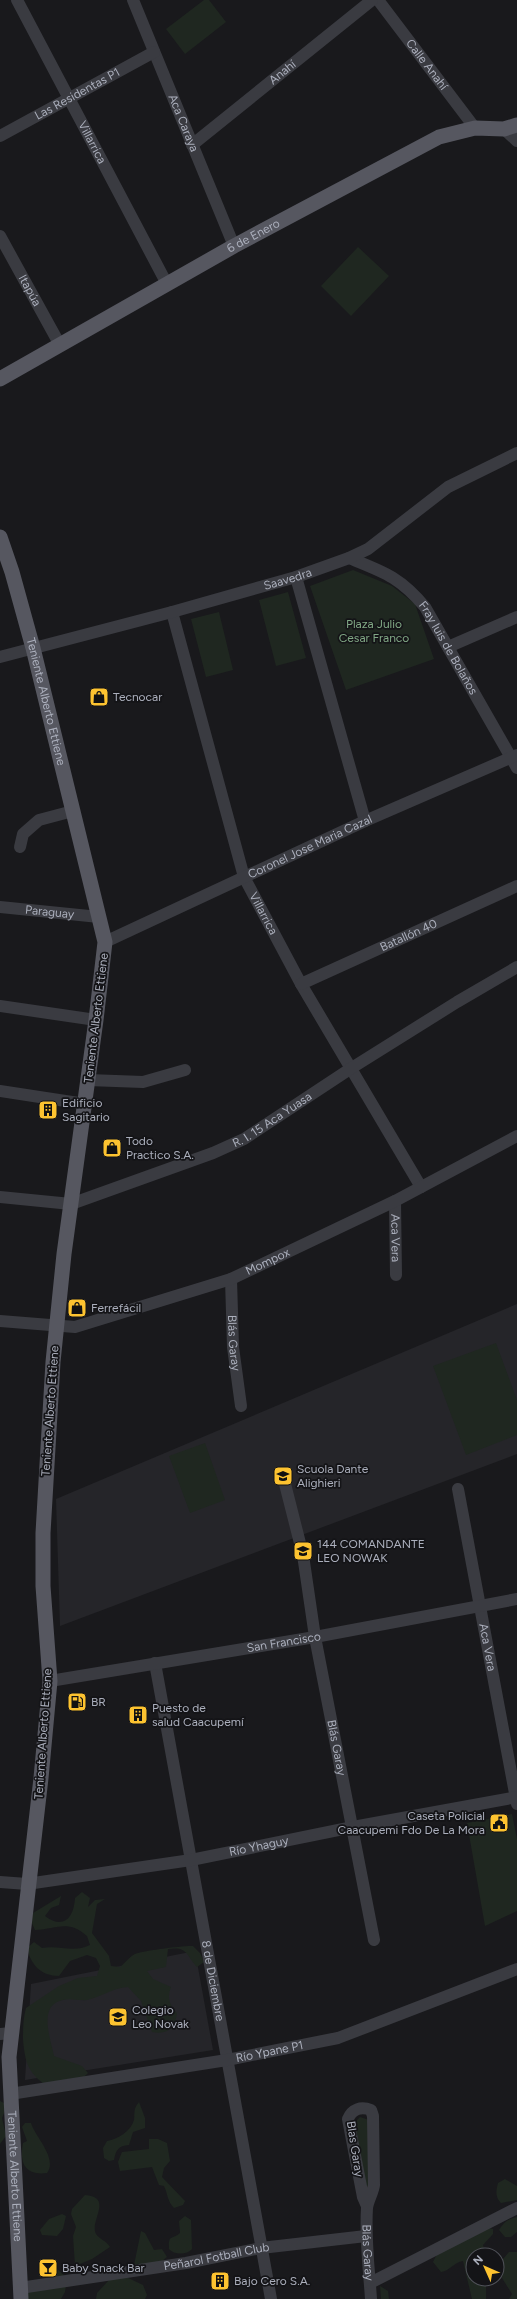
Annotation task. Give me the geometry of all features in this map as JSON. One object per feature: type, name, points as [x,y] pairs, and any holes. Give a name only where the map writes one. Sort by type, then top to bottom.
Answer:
[{"type":"main road","name":"6 de Enero","points":[[0,379],[234,246],[439,137],[476,128],[510,127]]},
{"type":"main road","name":"Teniente Alberto Ettiene","points":[[0,537],[12,572],[33,648],[105,942],[57,1325],[43,1533],[43,1586],[50,1681],[41,1778],[28,1884],[6,2033],[9,2057],[20,2294]]},
{"type":"street","name":"Villarrica","points":[[18,0],[167,284]]},
{"type":"street","name":"Aca Caraya","points":[[133,0],[234,246]]},
{"type":"street","name":"Anahí","points":[[192,145],[372,0]]},
{"type":"street","name":"Calle Anahí","points":[[378,0],[476,128]]},
{"type":"street","name":"Las Residentas P1","points":[[0,136],[154,52]]},
{"type":"street","points":[[510,127],[517,141]]},
{"type":"street","name":"Itapúa","points":[[0,236],[60,344]]},
{"type":"street","name":"Saavedra","points":[[0,657],[172,612],[296,577],[349,558],[368,549],[448,487],[517,453]]},
{"type":"street","name":"Fray luis de Bolaños","points":[[349,558],[384,572],[398,580],[411,590],[424,606],[514,756],[517,768]]},
{"type":"street","points":[[296,577],[365,821]]},
{"type":"street","name":"Villarrica","points":[[172,612],[244,877],[301,984],[421,1187]]},
{"type":"street","points":[[448,647],[517,617]]},
{"type":"street","name":"Coronel Jose Maria Cazal","points":[[105,942],[365,821],[514,756]]},
{"type":"street","points":[[20,847],[22,834],[39,820],[73,811]]},
{"type":"street","name":"Batallón 40","points":[[301,984],[517,886]]},
{"type":"street","name":"Paraguay","points":[[0,907],[99,917]]},
{"type":"street","name":"R. I. 15 Aca Yuasa","points":[[0,1197],[71,1204],[213,1153],[244,1139],[350,1069],[457,1002],[517,967]]},
{"type":"street","points":[[0,1006],[96,1020]]},
{"type":"street","points":[[88,1080],[143,1082],[185,1070]]},
{"type":"street","points":[[0,1091],[85,1104]]},
{"type":"street","name":"Mompox","points":[[0,1321],[75,1327],[231,1279],[395,1201],[517,1136]]},
{"type":"street","name":"Aca Vera","points":[[395,1201],[396,1275]]},
{"type":"street","name":"Blás Garay","points":[[231,1279],[233,1347],[241,1406]]},
{"type":"street","name":"Blás Garay","points":[[284,1480],[303,1555],[315,1637],[374,1940]]},
{"type":"street","name":"Aca Vera","points":[[458,1489],[516,1800]]},
{"type":"street","name":"San Francisco","points":[[50,1681],[315,1637],[517,1599]]},
{"type":"street","name":"8 de Diciembre","points":[[155,1663],[271,2299]]},
{"type":"street","name":"Río Yhaguy","points":[[0,1882],[28,1884],[191,1860],[353,1826],[516,1800]]},
{"type":"street","name":"Río Ypane P1","points":[[10,2094],[227,2060],[338,2038],[517,1969]]},
{"type":"street","name":"Blas Garay","points":[[361,2108],[371,2110],[373,2116],[374,2184],[373,2195],[367,2206],[363,2197],[348,2119],[353,2111],[361,2108]]},
{"type":"street","name":"Blás Garay","points":[[367,2206],[366,2236],[371,2299]]},
{"type":"street","points":[[370,2283],[517,2208]]},
{"type":"street","name":"Peñarol Fotball Club","points":[[20,2294],[261,2248],[366,2236]]},
{"type":"shaded area","name":"Scuola Dante Alighieri","points":[[517,1304],[517,1454],[60,1626],[56,1499]]},
{"type":"shaded area","name":"Colegio Leo Novak","points":[[195,1951],[213,2050],[25,2080],[31,1984]]},
{"type":"green space","points":[[204,0],[209,0],[226,22],[185,54],[166,29]]},
{"type":"green space","points":[[358,247],[389,276],[351,316],[321,286]]},
{"type":"green space","name":"Plaza Julio Cesar Franco","points":[[353,570],[392,586],[415,604],[434,659],[346,690],[310,586]]},
{"type":"green space","points":[[288,592],[306,658],[276,666],[259,600]]},
{"type":"green space","points":[[219,612],[233,670],[206,677],[191,619]]},
{"type":"green space","points":[[496,1343],[517,1400],[517,1435],[466,1455],[433,1366]]},
{"type":"green space","points":[[205,1443],[225,1500],[190,1513],[169,1456]]},
{"type":"green space","points":[[512,1814],[517,1839],[517,1911],[485,1926],[467,1823]]},
{"type":"green space","points":[[82,1892],[90,1898],[88,1907],[95,1900],[105,1899],[97,1904],[92,1933],[109,1956],[111,1966],[120,1967],[135,1954],[163,1948],[189,1946],[193,1946],[200,1953],[204,1962],[197,1967],[183,1950],[175,1948],[168,1949],[166,1967],[147,1971],[153,1979],[171,1987],[169,1994],[170,2001],[172,2007],[177,2013],[174,2023],[170,2029],[166,2031],[158,2033],[152,2032],[141,2001],[128,1987],[117,1989],[87,2000],[66,1999],[55,2003],[50,2009],[48,2016],[49,2033],[54,2056],[82,2066],[88,2073],[82,2079],[57,2092],[48,2087],[35,2076],[28,2065],[23,2039],[26,2008],[59,1986],[78,1978],[97,1976],[100,1966],[96,1958],[87,1955],[70,1961],[59,1976],[47,1974],[42,1972],[34,1964],[27,1948],[34,1942],[42,1948],[54,1947],[72,1949],[90,1945],[87,1936],[74,1928],[62,1926],[35,1930],[31,1921],[33,1913],[61,1896],[59,1905],[51,1908],[45,1916],[57,1922],[66,1920],[70,1916],[75,1898]]},
{"type":"green space","points":[[0,2101],[4,2103],[6,2108],[2,2118],[6,2136],[0,2144]]},
{"type":"green space","points":[[139,2102],[145,2118],[145,2128],[133,2132],[129,2145],[122,2146],[117,2151],[114,2160],[109,2161],[104,2158],[103,2148],[107,2141],[120,2136],[130,2128],[134,2120],[135,2109]]},
{"type":"green space","points":[[360,2117],[369,2120],[371,2187],[366,2187],[354,2123]]},
{"type":"green space","points":[[25,2123],[31,2123],[48,2154],[50,2167],[47,2173],[33,2172],[25,2167],[22,2157],[22,2150],[23,2143],[27,2141],[22,2127]]},
{"type":"green space","points":[[149,2139],[158,2139],[167,2143],[170,2161],[164,2168],[162,2177],[185,2201],[183,2205],[174,2208],[169,2200],[164,2186],[159,2185],[152,2167],[120,2171],[118,2162],[122,2152],[149,2149]]},
{"type":"green space","points":[[505,2179],[517,2186],[517,2200],[501,2203],[496,2194],[498,2183]]},
{"type":"green space","points":[[85,2195],[94,2197],[98,2200],[99,2210],[95,2223],[96,2234],[110,2247],[92,2259],[75,2266],[73,2236],[76,2227],[71,2214],[72,2209]]},
{"type":"green space","points":[[62,2214],[66,2216],[63,2229],[57,2236],[42,2235],[40,2230],[49,2219]]},
{"type":"green space","points":[[185,2216],[191,2220],[192,2249],[184,2253],[177,2253],[169,2249],[169,2241],[171,2238],[180,2233],[179,2221]]},
{"type":"green space","points":[[517,2217],[517,2232],[511,2237],[505,2237],[499,2230],[506,2221]]},
{"type":"green space","points":[[488,2228],[493,2229],[493,2234],[483,2245],[484,2247],[465,2247],[465,2269],[463,2261],[441,2272],[433,2262],[437,2254]]},
{"type":"green space","points":[[141,2231],[145,2233],[154,2250],[162,2249],[167,2257],[145,2275],[143,2275],[134,2265]]},
{"type":"green space","points":[[509,2252],[517,2252],[517,2299],[509,2299],[512,2294],[505,2283],[505,2257]]},
{"type":"green space","points":[[54,2266],[67,2278],[65,2292],[61,2299],[25,2299],[28,2292],[38,2286],[50,2282]]},
{"type":"green space","points":[[126,2277],[143,2285],[147,2295],[145,2299],[96,2299],[97,2293],[109,2280]]},
{"type":"green space","points":[[380,2286],[388,2291],[389,2299],[381,2299]]},
{"type":"green space","points":[[469,2287],[486,2287],[486,2299],[472,2299]]},
{"type":"place","name":"Tecnocar","points":[[99,697]]},
{"type":"place","name":"Edificio Sagitario","points":[[48,1110]]},
{"type":"place","name":"Todo Practico S.A.","points":[[112,1148]]},
{"type":"place","name":"Ferrefácil","points":[[77,1308]]},
{"type":"place","name":"Scuola Dante Alighieri","points":[[283,1476]]},
{"type":"place","name":"144 COMANDANTE LEO NOWAK","points":[[303,1551]]},
{"type":"place","name":"BR","points":[[77,1702]]},
{"type":"place","name":"Puesto de salud Caacupemí","points":[[138,1715]]},
{"type":"place","name":"Caseta Policial Caacupemi Fdo De La Mora","points":[[499,1823]]},
{"type":"place","name":"Colegio Leo Novak","points":[[118,2017]]},
{"type":"place","name":"Baby Snack Bar","points":[[48,2268]]},
{"type":"place","name":"Bajo Cero S.A.","points":[[220,2281]]}]
